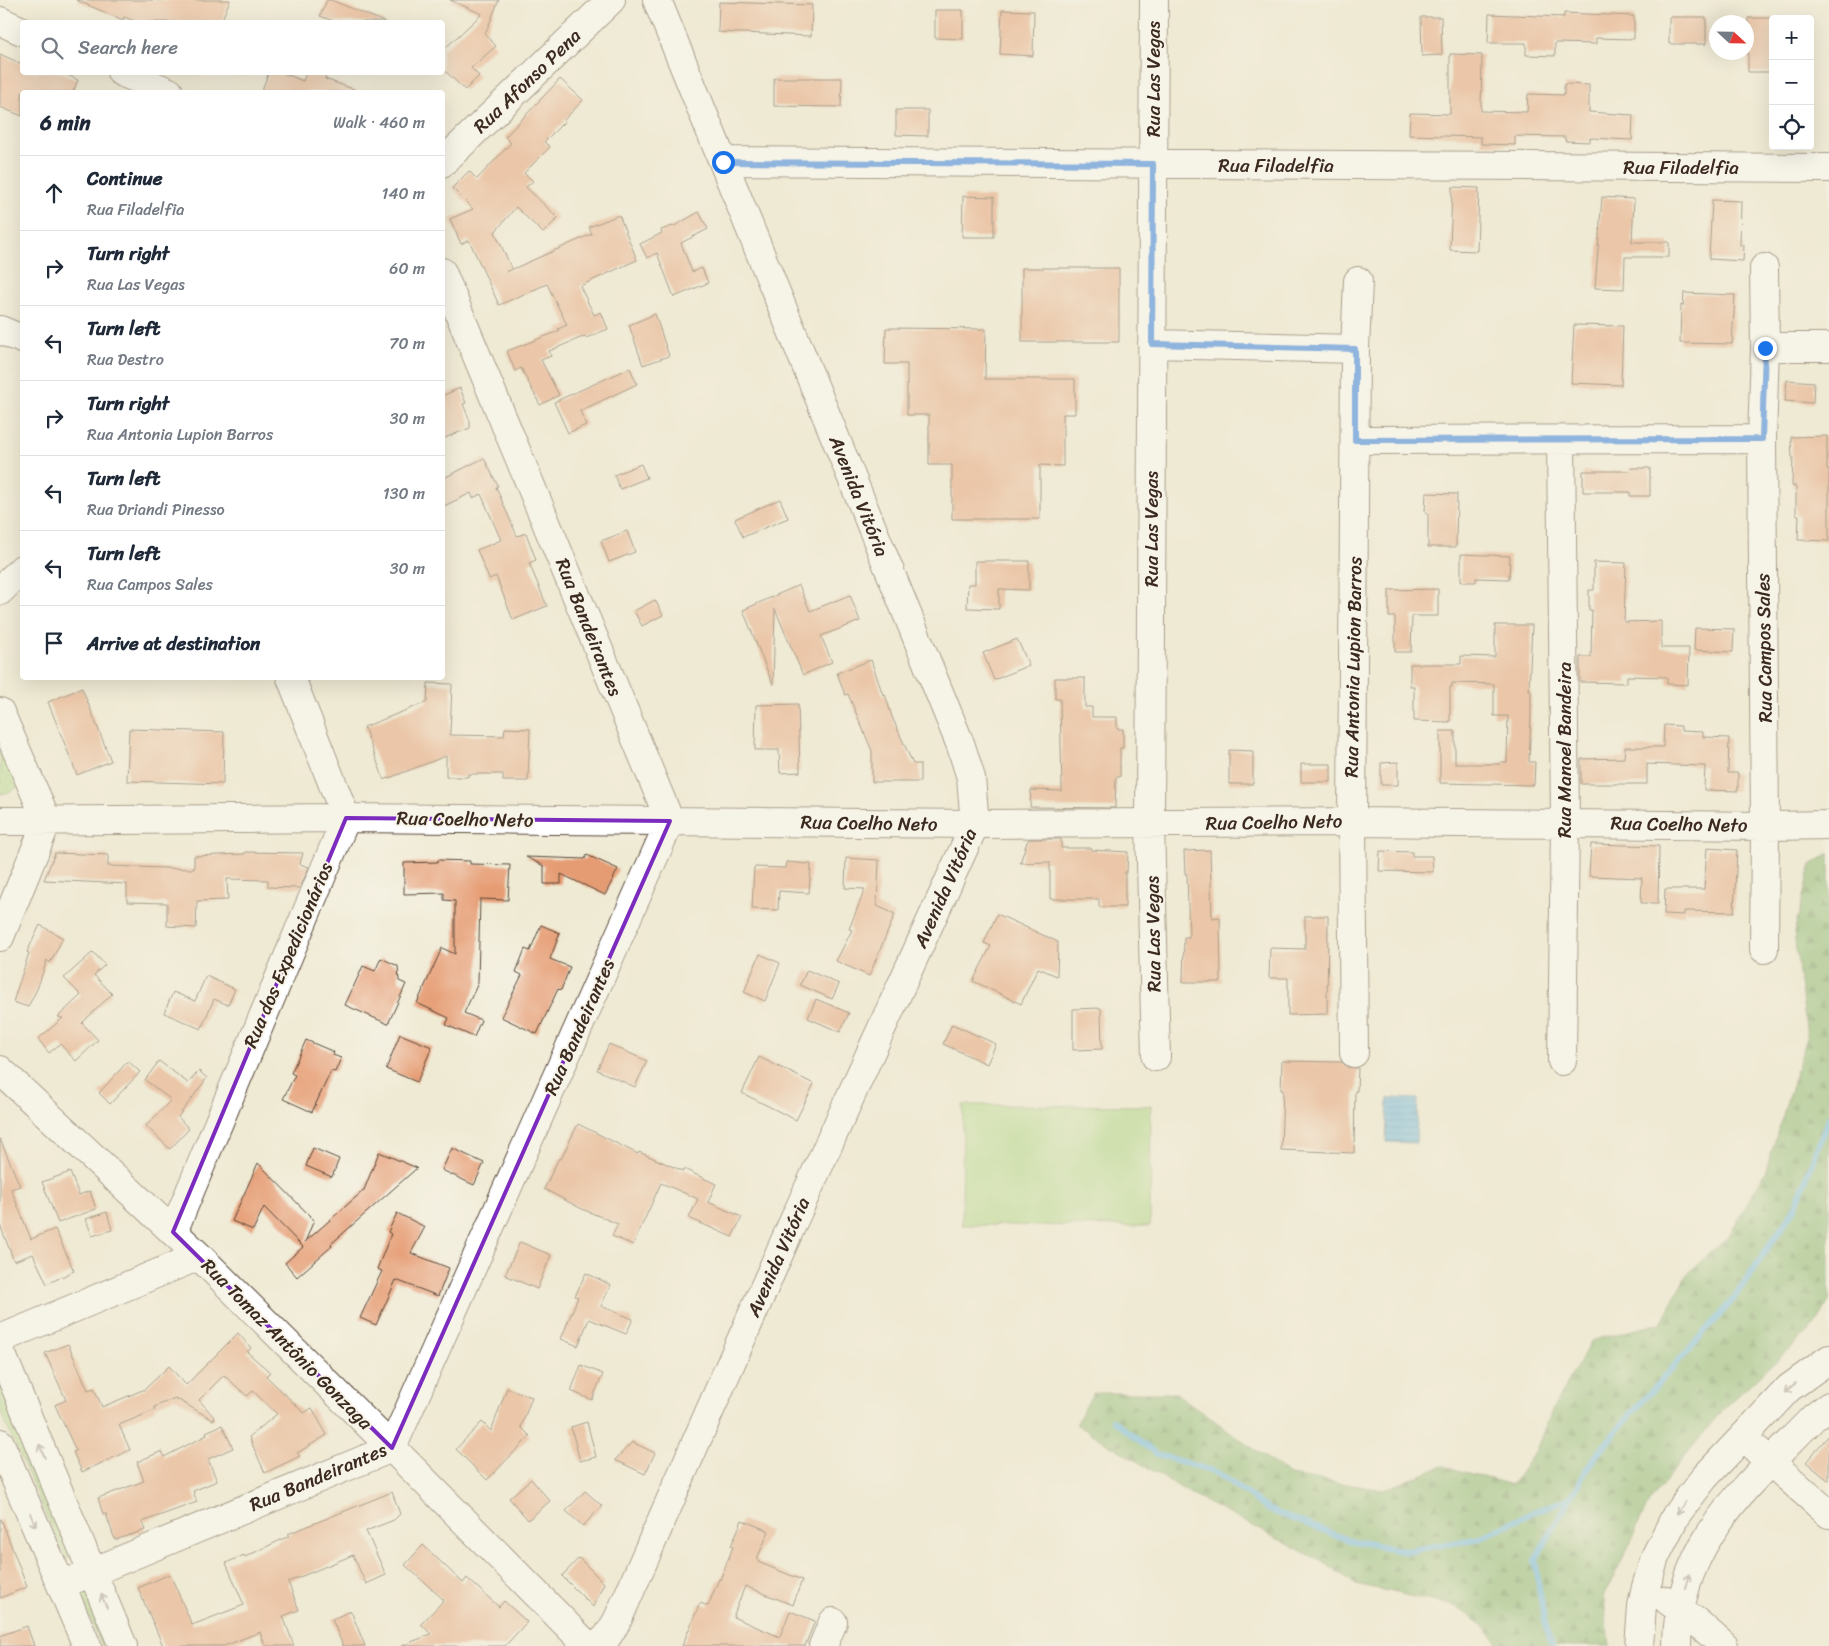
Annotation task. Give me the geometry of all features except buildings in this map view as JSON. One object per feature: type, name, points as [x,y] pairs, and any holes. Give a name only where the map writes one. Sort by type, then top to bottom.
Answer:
[{"type":"street","name":"Rua Afonso Pena","points":[[445,160],[611,0]]},
{"type":"street","name":"Avenida Vitória","points":[[597,1646],[607,1637],[617,1621],[794,1220],[975,824],[971,778],[960,746],[657,0]]},
{"type":"street","name":"Rua Las Vegas","points":[[1154,0],[1150,824],[1156,1057]]},
{"type":"street","points":[[0,22],[20,30]]},
{"type":"street","points":[[128,75],[164,90]]},
{"type":"street","name":"Rua Filadelfia","points":[[723,162],[1829,168]]},
{"type":"street","name":"Rua Campos Sales","points":[[1764,268],[1765,348],[1762,439],[1764,949]]},
{"type":"street","name":"Rua Bandeirantes","points":[[61,1585],[392,1448],[670,821],[445,279]]},
{"type":"street","name":"Rua Antonia Lupion Barros","points":[[1354,1053],[1352,822],[1355,349],[1358,281]]},
{"type":"street","points":[[0,330],[20,338]]},
{"type":"street","points":[[1152,344],[1355,349]]},
{"type":"street","points":[[1765,348],[1829,347]]},
{"type":"street","points":[[1355,440],[1762,439]]},
{"type":"street","name":"Rua Manoel Bandeira","points":[[1561,440],[1565,822],[1562,1061]]},
{"type":"street","points":[[0,591],[20,571]]},
{"type":"street","points":[[292,680],[346,818]]},
{"type":"street","points":[[0,712],[47,821],[0,937]]},
{"type":"street","name":"Rua Coelho Neto","points":[[0,821],[346,818],[975,824],[1565,822],[1765,826],[1829,824]]},
{"type":"street","name":"Rua dos Expedicionários","points":[[173,1232],[346,818]]},
{"type":"street","name":"Rua Tomaz Antônio Gonzaga","points":[[0,1070],[199,1256],[588,1646]]},
{"type":"street","points":[[0,1339],[199,1256]]},
{"type":"street","points":[[0,1350],[123,1646]]},
{"type":"street","points":[[1639,1646],[1642,1606],[1646,1587],[1655,1557],[1676,1515],[1704,1478],[1789,1388],[1829,1359]]},
{"type":"street","points":[[1677,1646],[1680,1608],[1691,1571],[1708,1535],[1732,1503],[1814,1417],[1829,1406]]},
{"type":"street","points":[[1742,1437],[1829,1514]]},
{"type":"street","points":[[0,1443],[87,1646]]},
{"type":"street","points":[[1646,1587],[1680,1608],[1724,1646]]},
{"type":"highlighted area","points":[[346,818],[670,821],[392,1448],[173,1232]]},
{"type":"green space","points":[[0,729],[18,787],[9,793],[0,794]]},
{"type":"green space","points":[[1829,853],[1829,1301],[1816,1325],[1721,1411],[1649,1502],[1604,1598],[1609,1646],[1500,1646],[1483,1625],[1455,1606],[1356,1584],[1323,1562],[1194,1496],[1076,1424],[1093,1393],[1176,1393],[1290,1475],[1383,1490],[1443,1466],[1512,1485],[1536,1450],[1553,1408],[1592,1340],[1661,1323],[1687,1274],[1729,1236],[1766,1170],[1807,1037],[1794,933],[1811,865]]},
{"type":"green space","points":[[963,1105],[1151,1106],[1150,1226],[962,1225]]},
{"type":"green space","points":[[0,1371],[78,1555],[66,1560],[0,1411]]},
{"type":"green space","points":[[93,1590],[117,1646],[102,1646],[81,1596]]},
{"type":"water","points":[[1388,1098],[1418,1099],[1416,1143],[1386,1142]]},
{"type":"waterway","points":[[1551,1646],[1544,1621],[1535,1560],[1591,1462],[1623,1423],[1732,1301],[1795,1208],[1829,1117]]},
{"type":"waterway","points":[[1113,1420],[1156,1454],[1216,1472],[1269,1510],[1349,1540],[1407,1551],[1481,1538],[1533,1512],[1571,1498]]},
{"type":"route","points":[[723,162],[1153,164],[1152,344],[1355,349],[1355,440],[1762,439],[1765,348]]}]
